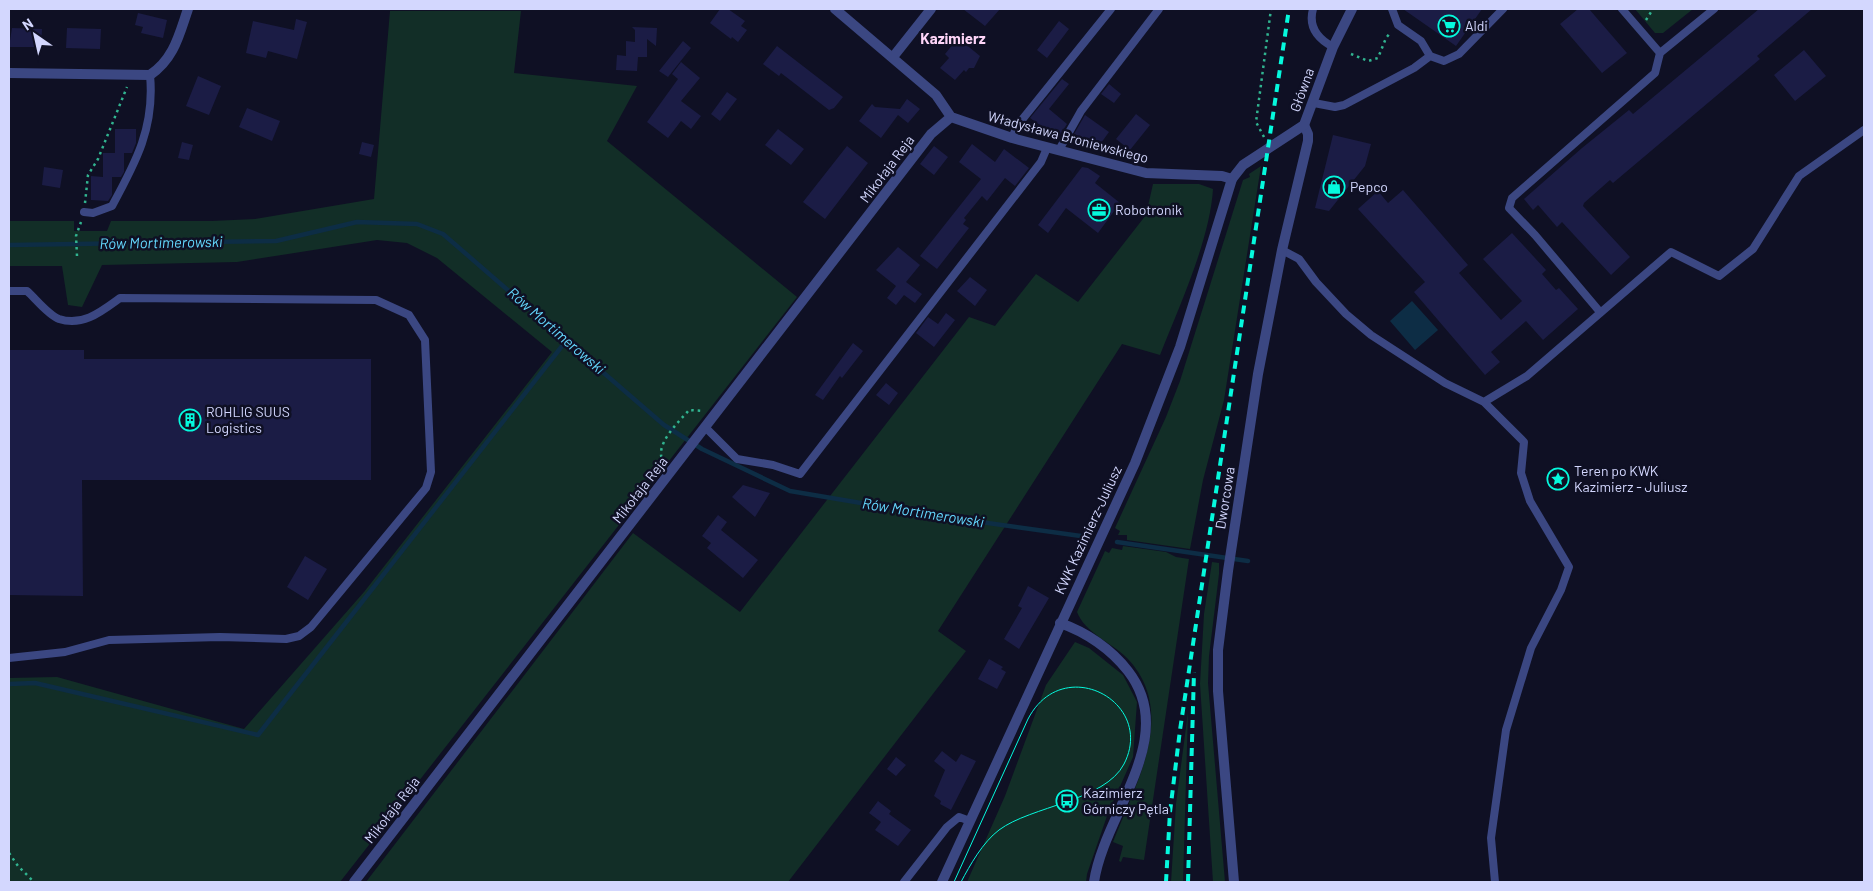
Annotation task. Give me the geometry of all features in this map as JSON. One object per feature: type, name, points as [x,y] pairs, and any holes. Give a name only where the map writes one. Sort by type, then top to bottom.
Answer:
[{"type":"street","points":[[9,73],[150,75],[164,66],[179,37],[188,9]]},
{"type":"street","points":[[835,9],[936,95],[951,117]]},
{"type":"street","points":[[893,57],[931,9]]},
{"type":"street","name":"Główna","points":[[1232,179],[1242,165],[1304,125],[1314,103],[1333,47],[1352,9]]},
{"type":"street","name":"Władysława Broniewskiego","points":[[951,117],[1012,138],[1146,173],[1222,176],[1232,179]]},
{"type":"street","name":"Mikołaja Reja","points":[[354,882],[931,134],[951,117]]},
{"type":"street","name":"Dworcowa","points":[[1234,882],[1218,691],[1218,650],[1231,546],[1258,374],[1282,250],[1308,142],[1308,134],[1304,125]]},
{"type":"street","name":"KWK Kazimierz-Juliusz","points":[[942,882],[1135,463],[1180,347],[1232,179]]},
{"type":"street","points":[[1060,623],[1083,633],[1117,656],[1131,675],[1142,695],[1146,714],[1145,736],[1140,762],[1106,838],[1094,882]]},
{"type":"lane","points":[[1012,138],[1017,126],[1111,9]]},
{"type":"lane","points":[[1059,150],[1081,111],[1159,9]]},
{"type":"lane","points":[[1313,9],[1311,15],[1314,33],[1322,41],[1333,47]]},
{"type":"lane","points":[[1392,9],[1398,25],[1421,41],[1430,56],[1444,61],[1459,54],[1503,9]]},
{"type":"lane","points":[[1622,9],[1660,54]]},
{"type":"lane","points":[[1600,312],[1535,235],[1509,208],[1512,198],[1655,73],[1660,54],[1714,9]]},
{"type":"lane","points":[[1314,103],[1336,107],[1344,106],[1414,68],[1430,56]]},
{"type":"lane","points":[[84,212],[93,213],[112,206],[123,186],[146,137],[152,92],[150,75]]},
{"type":"lane","points":[[1484,402],[1527,376],[1671,252],[1718,276],[1753,249],[1799,176],[1864,130]]},
{"type":"lane","points":[[704,429],[736,459],[773,465],[800,474],[1041,162],[1047,148]]},
{"type":"lane","points":[[1282,250],[1299,259],[1316,282],[1346,314],[1371,335],[1445,383],[1484,402],[1524,442],[1521,473],[1530,501],[1569,567],[1557,598],[1531,648],[1506,730],[1491,838],[1495,882]]},
{"type":"lane","points":[[9,291],[27,291],[58,318],[73,320],[92,317],[120,298],[376,300],[409,315],[425,340],[432,472],[426,488],[311,627],[299,636],[286,639],[220,637],[108,640],[65,652],[9,658]]},
{"type":"lane","points":[[904,882],[947,827],[959,817],[970,821]]},
{"type":"path","points":[[1265,137],[1256,122],[1271,9]]},
{"type":"path","points":[[1351,54],[1368,61],[1378,58],[1386,38],[1398,25]]},
{"type":"path","points":[[77,256],[76,236],[84,212],[88,174],[98,159],[110,132],[129,84],[128,76]]},
{"type":"path","points":[[671,471],[661,460],[660,452],[663,443],[689,410]]},
{"type":"path","points":[[9,853],[18,866],[34,882]]},
{"type":"green space","points":[[1635,9],[1693,9],[1663,33],[1655,33]]},
{"type":"green space","points":[[390,11],[521,11],[514,73],[637,86],[607,141],[797,297],[340,882],[9,882],[9,678],[57,677],[244,729],[364,592],[552,352],[437,258],[407,243],[377,240],[237,262],[102,265],[82,307],[68,305],[62,266],[9,266],[9,221],[74,221],[74,231],[107,231],[111,221],[255,219],[374,199]]},
{"type":"green space","points":[[1261,166],[1224,400],[1203,480],[1190,549],[1127,540],[1127,535],[1118,535],[1120,531],[1115,528],[1166,417],[1180,381],[1243,180],[1250,177],[1249,174]]},
{"type":"green space","points":[[1153,184],[1199,184],[1213,189],[1211,209],[1200,251],[1160,355],[1122,344],[938,631],[966,651],[788,882],[366,882],[633,533],[740,612],[969,317],[995,326],[1036,274],[1078,302],[1146,215]]},
{"type":"green space","points":[[1123,546],[1166,552],[1176,557],[1189,559],[1144,860],[1123,857],[1121,862],[1119,861],[1123,846],[1113,842],[1132,797],[1148,749],[1151,725],[1150,702],[1142,679],[1127,658],[1092,632],[1077,612],[1105,551],[1109,553],[1112,548],[1122,550]]},
{"type":"green space","points":[[1212,562],[1219,563],[1219,574],[1209,656],[1208,683],[1225,882],[1213,882],[1200,684],[1204,614]]},
{"type":"green space","points":[[1075,642],[1089,648],[1123,675],[1137,702],[1133,757],[1107,816],[1086,882],[967,882],[1005,796],[1046,685]]},
{"type":"green space","points":[[1188,712],[1183,882],[1171,882],[1176,804]]},
{"type":"water","points":[[1412,301],[1438,330],[1415,350],[1390,321]]},
{"type":"building","points":[[720,9],[728,9],[745,21],[741,26],[747,30],[738,42],[710,23]]},
{"type":"building","points":[[963,9],[1000,9],[985,26]]},
{"type":"building","name":"Aldi","points":[[1403,9],[1482,9],[1456,46]]},
{"type":"building","points":[[1578,9],[1589,9],[1627,53],[1602,73],[1560,24]]},
{"type":"building","points":[[1759,9],[1812,9],[1757,56],[1760,59],[1613,183],[1610,180],[1584,203],[1583,206],[1630,257],[1611,275],[1562,222],[1557,227],[1538,205],[1533,210],[1524,199],[1629,110],[1633,114]]},
{"type":"building","points":[[138,13],[167,20],[163,38],[141,33],[143,27],[135,25]]},
{"type":"building","points":[[296,19],[307,22],[297,59],[268,51],[266,58],[246,53],[253,21],[294,30]]},
{"type":"building","points":[[1059,21],[1069,29],[1047,58],[1037,50]]},
{"type":"building","points":[[632,27],[657,28],[656,46],[647,39],[647,57],[638,57],[637,71],[616,70],[617,55],[626,56],[626,41],[635,42],[635,30]]},
{"type":"building","points":[[12,28],[42,29],[41,47],[9,47]]},
{"type":"building","points":[[67,28],[101,29],[100,49],[66,48]]},
{"type":"building","points":[[958,38],[980,56],[974,68],[969,68],[966,72],[964,70],[955,80],[940,68],[949,58],[945,54]]},
{"type":"building","points":[[683,41],[691,48],[668,77],[659,71]]},
{"type":"building","points":[[777,46],[843,97],[834,108],[829,110],[781,73],[779,76],[763,64]]},
{"type":"building","points":[[1804,50],[1826,76],[1795,101],[1774,75]]},
{"type":"building","points":[[681,62],[700,78],[681,101],[701,116],[691,129],[681,121],[668,138],[647,122],[678,79],[672,74]]},
{"type":"building","points":[[198,76],[221,86],[209,115],[186,106]]},
{"type":"building","points":[[1062,79],[1069,84],[1049,109],[1067,124],[1058,138],[1030,118]]},
{"type":"building","points":[[1109,84],[1121,94],[1114,103],[1101,94]]},
{"type":"building","points":[[727,92],[737,99],[720,121],[711,114]]},
{"type":"building","points":[[907,99],[920,109],[908,123],[898,115],[881,138],[859,121],[872,104],[875,107],[900,109]]},
{"type":"building","points":[[247,108],[280,121],[272,141],[239,127]]},
{"type":"building","points":[[1136,114],[1150,125],[1130,150],[1116,139]]},
{"type":"building","points":[[1085,115],[1109,132],[1096,150],[1074,134]]},
{"type":"building","points":[[115,129],[136,129],[136,143],[132,153],[124,153],[124,172],[121,177],[112,177],[112,195],[108,201],[91,200],[91,176],[103,177],[103,153],[115,153]]},
{"type":"building","points":[[778,129],[804,149],[791,165],[765,145]]},
{"type":"building","name":"Pepco","points":[[1333,135],[1371,144],[1365,166],[1329,211],[1315,208]]},
{"type":"building","points":[[182,142],[193,145],[189,160],[178,158]]},
{"type":"building","points":[[362,142],[374,145],[371,157],[359,154]]},
{"type":"building","points":[[972,144],[995,162],[1004,149],[1029,168],[1015,186],[1005,178],[987,201],[982,196],[964,218],[966,220],[963,224],[969,228],[937,269],[920,256],[981,179],[959,162]]},
{"type":"building","points":[[847,146],[868,163],[825,219],[803,202]]},
{"type":"building","points":[[934,146],[948,157],[934,175],[920,164]]},
{"type":"building","points":[[44,167],[63,170],[60,188],[42,185]]},
{"type":"building","points":[[1082,167],[1088,168],[1100,176],[1095,183],[1120,203],[1098,233],[1066,208],[1048,233],[1038,225]]},
{"type":"building","points":[[1403,190],[1468,265],[1459,273],[1501,320],[1522,301],[1483,259],[1512,233],[1546,270],[1542,274],[1556,290],[1559,288],[1578,309],[1543,340],[1526,321],[1491,352],[1500,362],[1485,375],[1414,292],[1425,282],[1358,209],[1378,191],[1388,203]]},
{"type":"building","points":[[898,247],[920,265],[906,282],[922,294],[915,303],[904,295],[896,305],[887,298],[896,286],[876,270]]},
{"type":"building","points":[[970,277],[987,290],[975,306],[957,291]]},
{"type":"building","points":[[946,313],[955,320],[934,347],[916,333],[928,317],[938,324]]},
{"type":"building","points":[[853,343],[863,351],[842,378],[840,376],[823,400],[815,395]]},
{"type":"building","name":"ROHLIG SUUS Logistics","points":[[9,350],[84,350],[84,359],[371,359],[371,480],[82,480],[83,596],[9,595]]},
{"type":"building","points":[[886,383],[898,393],[889,405],[876,395]]},
{"type":"building","points":[[743,485],[770,493],[755,517],[732,497]]},
{"type":"building","points":[[718,515],[727,522],[721,530],[758,560],[743,578],[707,548],[711,543],[702,536]]},
{"type":"building","points":[[305,556],[327,569],[308,600],[287,587]]},
{"type":"building","points":[[1028,586],[1049,598],[1019,649],[1004,639],[1022,608],[1018,606]]},
{"type":"building","points":[[989,659],[1003,667],[1001,669],[1006,672],[997,689],[978,679]]},
{"type":"building","points":[[942,751],[956,762],[961,754],[976,761],[951,810],[940,804],[941,801],[934,796],[945,770],[934,761]]},
{"type":"building","points":[[896,757],[906,765],[896,776],[887,769]]},
{"type":"building","points":[[878,801],[891,811],[889,814],[911,830],[898,846],[875,830],[881,822],[869,813]]},
{"type":"waterway","name":"Rów Mortimerowski","points":[[9,245],[276,241],[357,222],[417,224],[443,234],[664,425],[702,449],[790,491],[938,516],[1088,537]]},
{"type":"waterway","points":[[9,684],[35,683],[258,735],[566,341]]},
{"type":"waterway","name":"Rów Mortimerowski","points":[[1117,542],[1248,561]]},
{"type":"tram line","points":[[954,882],[1028,719],[1043,699],[1062,689],[1082,687],[1101,693],[1117,705],[1127,721],[1130,742],[1124,764],[1114,776],[1101,787],[1085,795],[1029,815],[999,830],[982,847],[961,882]]},
{"type":"railway","points":[[1166,882],[1170,812],[1180,730],[1289,9]]},
{"type":"railway","points":[[1188,882],[1194,672]]},
{"type":"place","name":"Aldi","points":[[1449,26]]},
{"type":"place","name":"Pepco","points":[[1334,187]]},
{"type":"place","name":"Robotronik","points":[[1099,210]]},
{"type":"place","name":"ROHLIG SUUS Logistics","points":[[190,420]]},
{"type":"place","name":"Teren po KWK Kazimierz - Juliusz","points":[[1558,479]]},
{"type":"place","name":"Kazimierz Górniczy Pętla","points":[[1067,801]]},
{"type":"district","name":"Kazimierz","points":[[953,39]]}]
